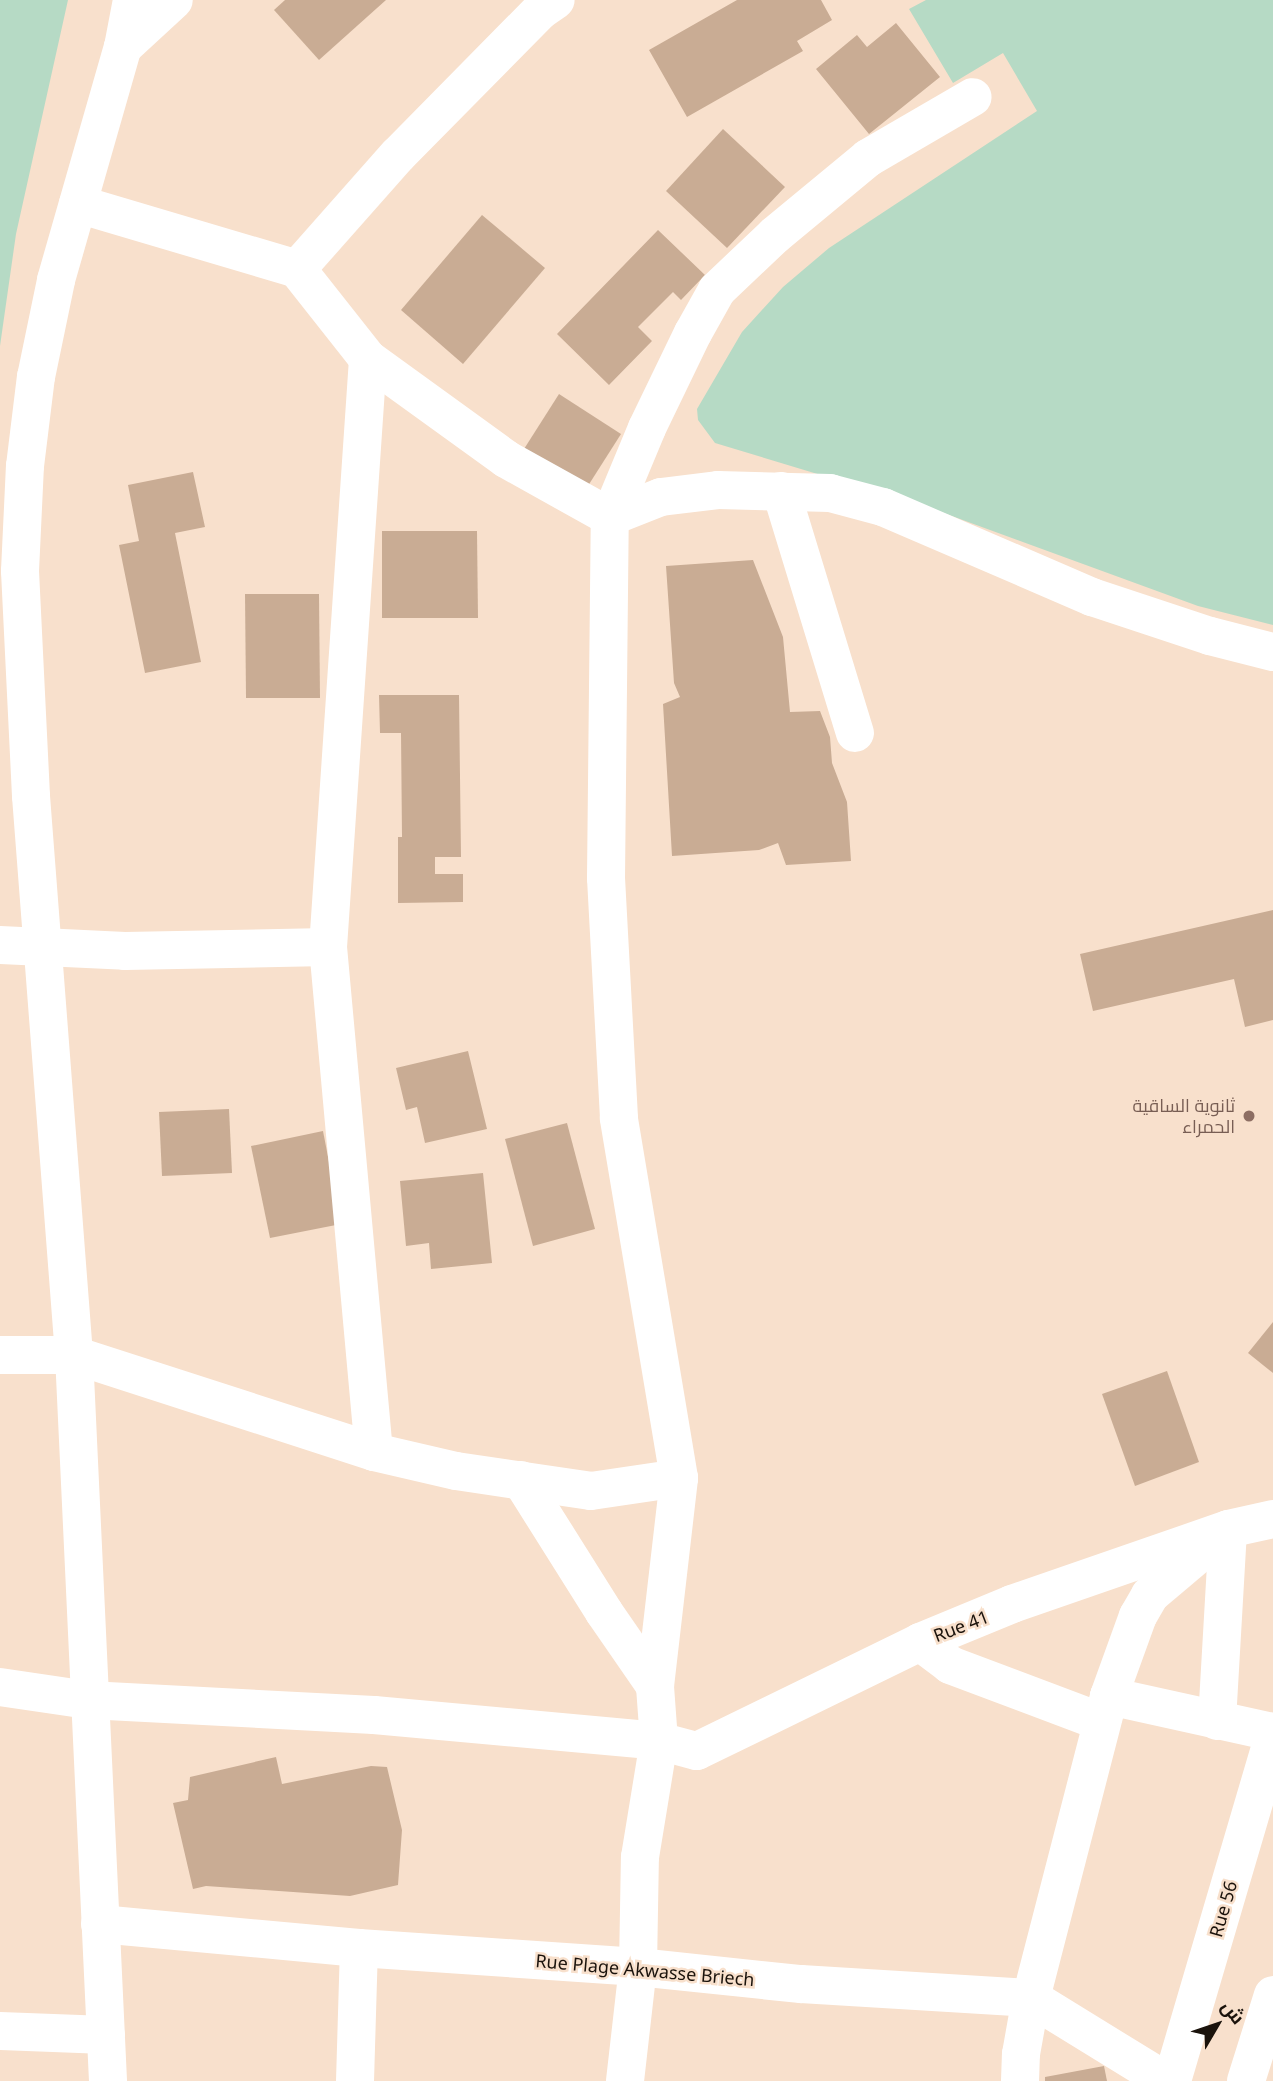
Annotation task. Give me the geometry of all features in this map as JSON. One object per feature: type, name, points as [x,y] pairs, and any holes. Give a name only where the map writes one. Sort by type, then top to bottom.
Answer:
[{"type":"street","points":[[108,2081],[88,1700],[74,1354],[45,948],[31,796],[21,545],[25,466],[36,377],[56,280],[123,47],[132,0]]},
{"type":"street","points":[[123,47],[174,0]]},
{"type":"street","points":[[297,269],[398,155],[540,11],[556,0]]},
{"type":"street","points":[[625,2081],[638,1967],[640,1857],[659,1741],[655,1686],[679,1478],[619,1118],[606,878],[610,517],[647,428],[717,290],[775,235],[868,158],[973,97]]},
{"type":"street","points":[[78,204],[297,269],[368,359],[506,459],[610,517]]},
{"type":"street","points":[[368,359],[328,947],[374,1452]]},
{"type":"street","points":[[610,517],[661,497],[718,490],[830,493],[883,507],[1092,597],[1210,636],[1273,652]]},
{"type":"street","points":[[781,491],[855,733]]},
{"type":"street","points":[[0,945],[125,951],[328,947]]},
{"type":"street","points":[[0,1355],[74,1354],[374,1452],[456,1471],[521,1480],[542,1486],[592,1491],[679,1478]]},
{"type":"street","points":[[521,1480],[604,1612],[655,1686]]},
{"type":"street","name":"Rue 41","points":[[0,1687],[88,1700],[374,1715],[659,1741],[697,1751],[920,1642],[1012,1604],[1228,1529],[1273,1519]]},
{"type":"street","points":[[1020,2081],[1021,2054],[1031,1998],[1105,1709],[1138,1616],[1150,1595],[1228,1529]]},
{"type":"street","points":[[1217,1721],[1228,1529]]},
{"type":"street","points":[[920,1642],[950,1665],[1105,1709],[1217,1721],[1273,1731]]},
{"type":"street","name":"Rue 56","points":[[1172,2081],[1273,1737]]},
{"type":"street","name":"Rue Plage Akwasse Briech","points":[[100,1924],[359,1948],[638,1967],[801,1984],[1031,1998],[1166,2081]]},
{"type":"street","points":[[355,2081],[359,1948]]},
{"type":"street","points":[[1246,2081],[1273,1995]]},
{"type":"street","points":[[0,2031],[106,2035]]},
{"type":"green space","points":[[0,0],[68,0],[16,234],[0,346]]},
{"type":"green space","points":[[926,0],[1273,0],[1273,625],[1198,606],[930,508],[715,443],[698,420],[697,409],[742,332],[783,287],[829,248],[1037,111],[1003,53],[953,83],[909,9]]},
{"type":"building","points":[[285,0],[386,0],[319,60],[274,10]]},
{"type":"building","points":[[737,0],[821,0],[832,20],[797,41],[803,51],[687,117],[649,50]]},
{"type":"building","points":[[896,23],[940,77],[869,134],[816,69],[857,35],[867,47]]},
{"type":"building","points":[[723,129],[785,187],[727,248],[666,191]]},
{"type":"building","points":[[482,215],[545,268],[463,364],[401,310]]},
{"type":"building","points":[[658,230],[705,275],[681,300],[673,292],[638,327],[652,341],[609,385],[557,334]]},
{"type":"building","points":[[559,394],[621,434],[586,489],[524,449]]},
{"type":"building","points":[[193,472],[205,527],[175,533],[201,662],[145,673],[119,545],[139,541],[128,485]]},
{"type":"building","points":[[382,531],[477,531],[478,618],[382,618]]},
{"type":"building","points":[[753,560],[783,637],[790,712],[820,711],[830,737],[832,763],[847,802],[851,861],[786,865],[778,843],[759,850],[672,856],[663,704],[680,697],[674,683],[666,566]]},
{"type":"building","points":[[245,594],[319,594],[320,698],[246,698]]},
{"type":"building","points":[[379,695],[459,695],[461,857],[435,857],[435,874],[463,874],[463,902],[398,903],[398,837],[402,837],[401,733],[380,733]]},
{"type":"building","points":[[1273,910],[1273,1020],[1245,1027],[1234,979],[1093,1011],[1080,954]]},
{"type":"building","points":[[468,1051],[487,1129],[425,1143],[417,1107],[406,1110],[396,1068]]},
{"type":"building","points":[[229,1109],[232,1173],[162,1176],[159,1112]]},
{"type":"building","points":[[567,1123],[595,1229],[533,1246],[505,1139]]},
{"type":"building","points":[[323,1131],[341,1224],[270,1238],[251,1146]]},
{"type":"building","points":[[483,1173],[492,1263],[431,1269],[429,1243],[406,1246],[400,1181]]},
{"type":"building","points":[[1273,1322],[1273,1373],[1248,1353]]},
{"type":"building","points":[[1167,1371],[1199,1462],[1135,1486],[1102,1394]]},
{"type":"building","points":[[276,1757],[282,1784],[371,1766],[387,1767],[402,1830],[398,1885],[350,1896],[206,1886],[193,1889],[173,1803],[188,1800],[190,1777]]},
{"type":"building","points":[[1104,2066],[1107,2081],[1045,2081],[1045,2077]]},
{"type":"place","name":"ثانوية الساقية الحمراء","points":[[1249,1116]]}]
